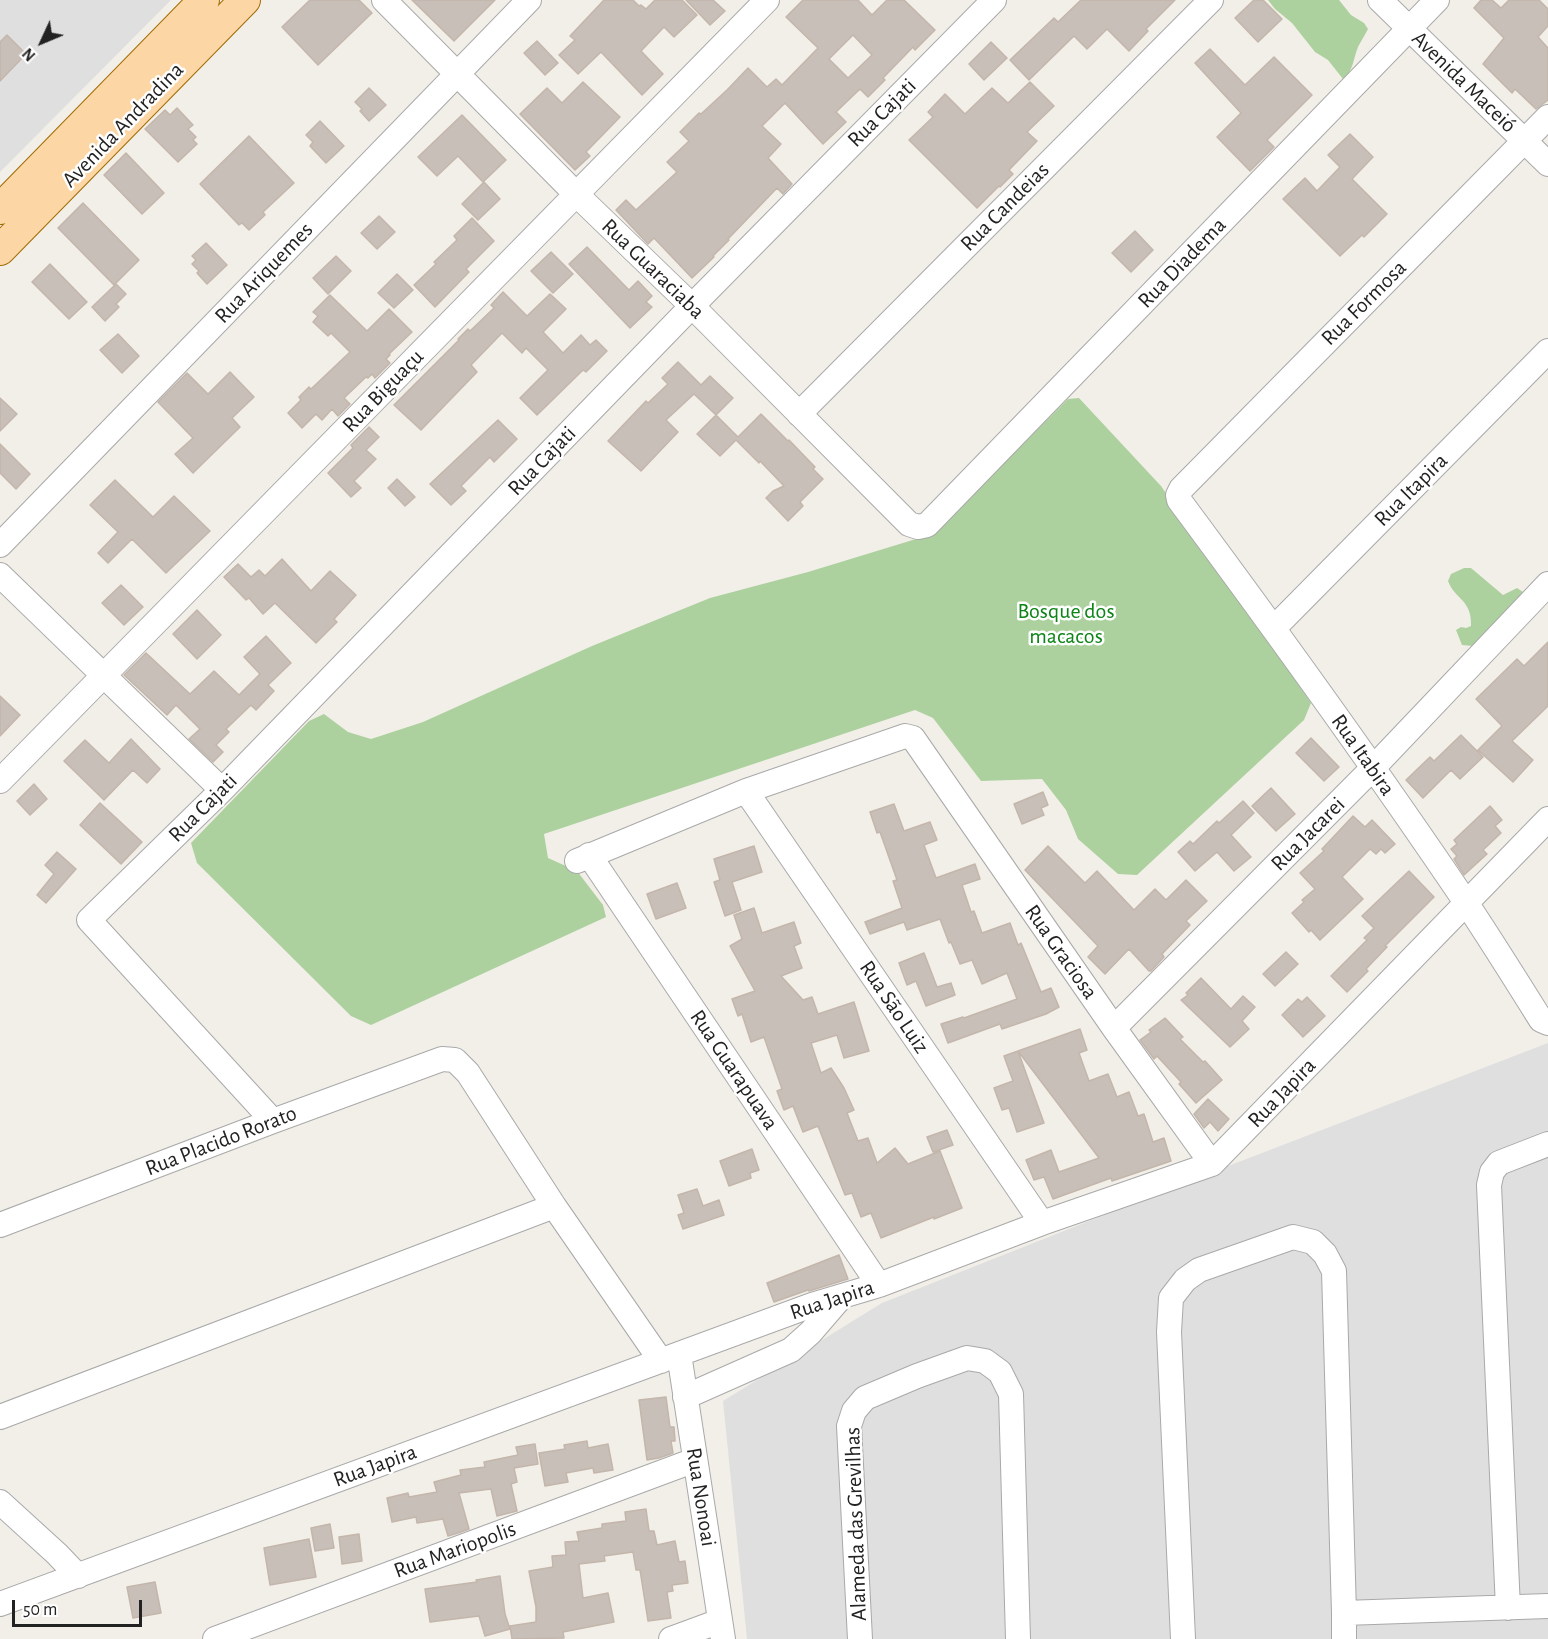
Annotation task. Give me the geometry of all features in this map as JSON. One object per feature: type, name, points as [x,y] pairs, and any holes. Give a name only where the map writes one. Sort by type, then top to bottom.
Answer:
[{"type":"main road","name":"Avenida Andradina","points":[[0,209],[204,0]]},
{"type":"main road","name":"Avenida Andradina","points":[[0,250],[245,0]]},
{"type":"street","name":"Rua Guaraciaba","points":[[384,0],[909,524],[918,527],[927,525]]},
{"type":"street","name":"Rua Ariquemes","points":[[0,545],[529,0]]},
{"type":"street","name":"Rua Biguaçu","points":[[0,781],[767,0]]},
{"type":"street","name":"Rua Cajati","points":[[273,1121],[89,920],[222,790],[692,306],[994,0]]},
{"type":"street","name":"Rua Candeias","points":[[799,414],[1211,0]]},
{"type":"street","name":"Avenida Maceió","points":[[1380,0],[1548,164]]},
{"type":"street","name":"Rua Diadema","points":[[927,525],[1437,0]]},
{"type":"street","name":"Rua Formosa","points":[[1181,489],[1548,117]]},
{"type":"street","name":"Rua Itapira","points":[[1274,628],[1548,351]]},
{"type":"street","name":"Rua Itabira","points":[[1181,489],[1178,495],[1179,500],[1274,628],[1373,768],[1466,903],[1541,1020],[1548,1023]]},
{"type":"street","points":[[0,574],[222,790]]},
{"type":"street","name":"Rua Jacarei","points":[[1114,1028],[1373,768],[1548,584]]},
{"type":"street","name":"Rua Graciosa","points":[[746,791],[905,736],[913,738],[1114,1028],[1212,1164]]},
{"type":"street","name":"Rua Guarapuava","points":[[746,791],[583,858],[879,1286]]},
{"type":"street","name":"Rua São Luiz","points":[[746,791],[1042,1223]]},
{"type":"street","name":"Rua Japira","points":[[0,1604],[812,1305],[879,1286],[1042,1223],[1212,1164],[1548,819]]},
{"type":"street","name":"Rua Placido Rorato","points":[[0,1225],[442,1059],[455,1060],[468,1073],[554,1206]]},
{"type":"street","points":[[1508,1608],[1489,1185],[1492,1173],[1499,1163],[1548,1144]]},
{"type":"street","points":[[0,1417],[554,1206],[670,1358]]},
{"type":"street","points":[[1183,1639],[1169,1332],[1171,1298],[1185,1280],[1200,1270],[1293,1237],[1312,1242],[1325,1254],[1334,1271],[1344,1639]]},
{"type":"street","points":[[685,1396],[791,1350],[811,1332],[842,1296]]},
{"type":"street","name":"Rua Nonoai","points":[[670,1358],[685,1396],[722,1630]]},
{"type":"street","name":"Alameda das Grevilhas","points":[[860,1639],[849,1426],[854,1411],[865,1398],[967,1358],[986,1361],[1000,1372],[1011,1394],[1018,1639]]},
{"type":"street","name":"Rua Mariopolis","points":[[215,1639],[695,1460]]},
{"type":"street","points":[[0,1502],[78,1576]]},
{"type":"street","points":[[1344,1613],[1548,1606]]},
{"type":"street","points":[[671,1639],[722,1630]]},
{"type":"shaded area","points":[[0,0],[171,0],[0,172]]},
{"type":"shaded area","points":[[1548,1043],[1548,1639],[747,1639],[723,1401],[882,1303]]},
{"type":"green space","points":[[1268,0],[1339,0],[1351,15],[1364,23],[1368,29],[1347,76],[1343,79],[1328,60],[1315,52],[1292,23]]},
{"type":"green space","name":"Bosque dos macacos","points":[[1079,398],[1161,486],[1311,703],[1304,720],[1137,875],[1118,874],[1078,839],[1066,810],[1042,779],[981,781],[933,718],[915,710],[544,834],[548,858],[577,871],[603,905],[606,917],[371,1025],[351,1016],[197,863],[191,843],[309,721],[324,714],[348,732],[371,739],[423,722],[592,646],[710,598],[808,572],[916,539],[935,531],[1068,399]]},
{"type":"green space","points":[[1464,568],[1471,568],[1503,595],[1517,588],[1523,592],[1513,609],[1473,646],[1462,645],[1456,630],[1471,626],[1471,617],[1466,605],[1448,581],[1451,574]]},
{"type":"building","points":[[310,0],[359,0],[372,13],[318,65],[282,27]]},
{"type":"building","points":[[412,0],[495,0],[454,41]]},
{"type":"building","points":[[604,0],[633,0],[646,9],[655,0],[682,0],[697,15],[674,37],[664,27],[641,51],[663,74],[642,95],[601,52],[578,74],[559,55],[575,40],[570,36]]},
{"type":"building","points":[[686,0],[713,0],[725,11],[710,25]]},
{"type":"building","points":[[803,0],[858,0],[872,15],[887,0],[904,0],[935,30],[915,50],[913,47],[868,97],[860,89],[836,112],[846,122],[823,144],[785,103],[762,126],[781,144],[768,158],[792,184],[783,194],[777,188],[692,278],[654,238],[648,244],[616,210],[626,200],[636,210],[677,172],[667,162],[689,141],[680,132],[748,68],[767,87],[776,79],[782,85],[818,48],[786,17]],"holes":[[[853,35],[872,55],[848,78],[829,59]]]},
{"type":"building","points":[[1081,0],[1175,0],[1146,29],[1148,31],[1129,51],[1107,29],[1087,49],[1074,36],[1029,80],[1010,60],[1054,18],[1058,22]]},
{"type":"building","points":[[1254,0],[1263,0],[1282,19],[1258,42],[1235,18]]},
{"type":"building","points":[[1481,0],[1492,0],[1501,8],[1509,0],[1539,0],[1548,9],[1548,26],[1538,37],[1548,48],[1548,100],[1536,109],[1515,89],[1512,93],[1483,64],[1504,38],[1474,8]]},
{"type":"building","points":[[7,35],[26,54],[0,81],[0,42]]},
{"type":"building","points":[[537,41],[558,63],[545,75],[524,53]]},
{"type":"building","points":[[991,42],[1007,58],[984,80],[969,64]]},
{"type":"building","points":[[1210,49],[1245,85],[1274,57],[1312,95],[1267,140],[1274,147],[1250,171],[1217,137],[1241,113],[1195,63]]},
{"type":"building","points":[[583,82],[620,117],[586,152],[590,156],[575,170],[520,114],[547,88],[562,103]]},
{"type":"building","points":[[1030,82],[1054,106],[1027,132],[1037,141],[1009,170],[1013,174],[977,208],[909,140],[933,117],[928,112],[945,94],[965,114],[992,88],[1008,103]]},
{"type":"building","points":[[369,88],[386,105],[369,121],[355,102]]},
{"type":"building","points":[[177,108],[193,125],[188,129],[196,137],[193,140],[197,144],[178,162],[145,129],[165,110],[170,115]]},
{"type":"building","points":[[462,115],[506,160],[483,182],[458,156],[437,176],[418,157]]},
{"type":"building","points":[[320,121],[344,146],[326,163],[310,146],[313,142],[306,135]]},
{"type":"building","points":[[1350,134],[1373,157],[1352,179],[1387,214],[1364,237],[1362,235],[1340,256],[1283,199],[1305,178],[1317,191],[1340,167],[1328,155]]},
{"type":"building","points":[[249,136],[294,183],[263,212],[265,215],[249,230],[242,223],[239,225],[200,184]]},
{"type":"building","points":[[126,153],[164,193],[142,214],[104,175]]},
{"type":"building","points":[[484,182],[500,199],[478,220],[462,204]]},
{"type":"building","points":[[83,203],[139,260],[114,285],[58,228]]},
{"type":"building","points":[[379,216],[395,232],[377,249],[361,233]]},
{"type":"building","points":[[472,218],[494,241],[466,269],[469,272],[435,307],[414,285],[457,240],[454,236]]},
{"type":"building","points":[[1135,231],[1153,250],[1131,272],[1112,253]]},
{"type":"building","points":[[206,243],[227,265],[207,284],[192,264],[196,260],[192,256]]},
{"type":"building","points":[[587,247],[629,290],[638,281],[652,296],[646,302],[652,307],[630,328],[569,264]]},
{"type":"building","points":[[551,252],[573,274],[553,293],[531,271]]},
{"type":"building","points":[[336,256],[351,271],[328,294],[313,278]]},
{"type":"building","points":[[50,264],[87,302],[69,319],[32,282]]},
{"type":"building","points":[[397,274],[413,290],[394,308],[378,293]]},
{"type":"building","points":[[116,284],[126,294],[116,304],[119,307],[105,321],[92,307]]},
{"type":"building","points":[[503,292],[527,316],[550,294],[566,309],[543,332],[563,353],[581,335],[590,345],[596,340],[607,351],[586,372],[583,370],[537,415],[520,398],[548,370],[526,348],[522,353],[502,333],[471,365],[477,372],[421,430],[394,405],[468,329],[470,331],[494,308],[491,305]]},
{"type":"building","points":[[330,295],[367,331],[389,309],[412,332],[389,354],[386,359],[390,363],[375,378],[372,374],[366,377],[344,398],[350,404],[338,416],[332,409],[322,420],[316,414],[302,428],[288,413],[301,400],[299,397],[309,387],[311,389],[350,352],[331,333],[328,336],[313,322],[318,316],[313,312]]},
{"type":"building","points":[[118,334],[139,356],[122,373],[100,350]]},
{"type":"building","points":[[678,362],[701,385],[710,376],[733,398],[716,415],[694,394],[666,420],[678,432],[641,471],[608,441],[646,401],[648,403],[668,384],[662,378]]},
{"type":"building","points":[[230,372],[254,397],[232,418],[240,427],[193,473],[175,454],[193,438],[158,402],[187,373],[208,394]]},
{"type":"building","points":[[0,398],[17,414],[0,431]]},
{"type":"building","points":[[761,414],[815,467],[813,469],[823,479],[800,502],[803,506],[788,521],[766,498],[773,491],[784,486],[760,461],[759,463],[736,440],[720,456],[697,434],[716,415],[738,437]]},
{"type":"building","points":[[498,420],[517,439],[494,462],[490,457],[461,486],[466,491],[451,505],[430,484]]},
{"type":"building","points":[[369,427],[379,437],[366,450],[376,459],[354,481],[361,488],[351,497],[328,473],[353,448],[351,445]]},
{"type":"building","points":[[0,444],[30,474],[16,489],[0,473]]},
{"type":"building","points":[[397,479],[415,497],[405,506],[388,488]]},
{"type":"building","points":[[115,480],[153,517],[174,496],[210,531],[166,573],[132,539],[108,563],[98,553],[118,532],[90,505]]},
{"type":"building","points":[[282,559],[311,591],[330,571],[356,595],[334,619],[337,622],[316,643],[275,603],[263,614],[249,598],[246,600],[224,577],[238,564],[251,577],[259,570],[265,576]]},
{"type":"building","points":[[121,585],[143,607],[124,625],[102,603]]},
{"type":"building","points":[[197,610],[221,635],[197,659],[173,634]]},
{"type":"building","points":[[266,636],[291,663],[268,685],[274,691],[256,710],[251,705],[226,729],[229,732],[216,745],[223,752],[213,762],[189,739],[200,729],[176,705],[167,715],[124,675],[146,653],[190,694],[214,671],[239,695],[260,674],[244,657]]},
{"type":"building","points":[[1548,642],[1548,706],[1512,741],[1533,760],[1513,782],[1478,750],[1502,726],[1476,699],[1517,659],[1524,666]]},
{"type":"building","points":[[0,696],[20,715],[0,736]]},
{"type":"building","points":[[1461,735],[1483,757],[1460,779],[1451,770],[1423,798],[1406,780],[1430,757],[1434,761]]},
{"type":"building","points":[[1311,738],[1339,767],[1324,781],[1296,753]]},
{"type":"building","points":[[131,739],[160,769],[147,783],[133,770],[104,800],[64,761],[85,740],[109,763]]},
{"type":"building","points":[[34,784],[47,799],[30,815],[17,801]]},
{"type":"building","points":[[1271,788],[1295,814],[1276,831],[1252,806]]},
{"type":"building","points":[[1043,792],[1048,805],[1041,808],[1044,815],[1022,824],[1014,804]]},
{"type":"building","points":[[1243,801],[1254,813],[1231,835],[1251,857],[1234,871],[1217,852],[1195,871],[1178,852],[1190,841],[1193,844]]},
{"type":"building","points":[[100,803],[142,842],[121,864],[80,825]]},
{"type":"building","points":[[894,804],[904,831],[930,822],[937,840],[924,845],[936,878],[975,864],[980,879],[962,885],[971,912],[974,911],[982,933],[1010,923],[1018,945],[1021,943],[1041,992],[1051,988],[1059,1007],[1046,1014],[1002,1029],[1000,1024],[948,1043],[941,1024],[1017,999],[1007,973],[982,984],[972,960],[960,964],[940,919],[907,930],[904,922],[870,934],[865,922],[902,908],[893,881],[897,880],[880,832],[877,833],[870,812]]},
{"type":"building","points":[[1490,806],[1502,820],[1495,826],[1501,833],[1483,850],[1487,854],[1464,875],[1454,859],[1457,856],[1451,849],[1457,844],[1454,840]]},
{"type":"building","points":[[1353,816],[1365,827],[1372,820],[1395,844],[1385,853],[1381,849],[1376,854],[1370,849],[1342,877],[1363,899],[1320,940],[1311,930],[1309,932],[1292,913],[1315,889],[1300,873],[1324,851],[1322,849]]},
{"type":"building","points":[[754,846],[762,872],[732,882],[741,910],[725,916],[714,882],[720,880],[714,859]]},
{"type":"building","points":[[1048,846],[1085,883],[1097,871],[1134,910],[1155,889],[1166,900],[1186,880],[1207,901],[1186,921],[1190,925],[1162,954],[1164,957],[1151,971],[1129,949],[1105,974],[1088,957],[1098,946],[1025,870]]},
{"type":"building","points":[[57,852],[76,869],[46,903],[37,895],[54,874],[45,865]]},
{"type":"building","points":[[1409,871],[1434,897],[1385,946],[1387,947],[1366,969],[1368,971],[1347,992],[1331,976],[1367,940],[1364,938],[1374,928],[1362,916]]},
{"type":"building","points":[[677,883],[686,908],[656,919],[647,894]]},
{"type":"building","points":[[754,908],[762,933],[794,922],[801,943],[794,946],[802,968],[781,976],[803,1000],[812,997],[818,1014],[854,1002],[869,1051],[844,1058],[837,1035],[811,1043],[821,1073],[831,1068],[844,1088],[854,1110],[847,1113],[858,1141],[868,1138],[877,1163],[895,1148],[908,1164],[940,1151],[962,1208],[881,1238],[871,1213],[861,1217],[852,1193],[845,1195],[818,1126],[803,1132],[793,1106],[784,1110],[777,1091],[782,1089],[764,1037],[751,1042],[742,1014],[738,1016],[732,999],[755,991],[730,946],[742,939],[734,915]]},
{"type":"building","points":[[1286,952],[1298,964],[1275,986],[1263,974]]},
{"type":"building","points":[[924,953],[937,987],[951,983],[955,995],[926,1006],[916,981],[907,985],[899,963]]},
{"type":"building","points":[[1201,978],[1231,1009],[1243,996],[1255,1007],[1242,1021],[1249,1029],[1230,1047],[1181,1000],[1188,995],[1186,993]]},
{"type":"building","points":[[1307,997],[1325,1016],[1303,1037],[1282,1015],[1298,999],[1302,1002]]},
{"type":"building","points":[[1165,1018],[1183,1037],[1180,1039],[1222,1080],[1196,1103],[1179,1084],[1181,1082],[1157,1056],[1154,1059],[1140,1040]]},
{"type":"building","points":[[1080,1029],[1087,1050],[1079,1053],[1089,1081],[1108,1074],[1117,1097],[1129,1092],[1138,1116],[1144,1114],[1153,1142],[1164,1138],[1171,1161],[1112,1181],[1111,1178],[1053,1199],[1044,1177],[1034,1180],[1026,1160],[1051,1150],[1059,1172],[1099,1158],[1018,1051]]},
{"type":"building","points":[[1018,1051],[1044,1123],[1017,1132],[1009,1108],[1002,1110],[994,1088],[1013,1081],[1004,1056]]},
{"type":"building","points":[[1208,1099],[1229,1119],[1218,1131],[1210,1122],[1204,1128],[1194,1114]]},
{"type":"building","points":[[947,1130],[953,1145],[933,1152],[927,1137]]},
{"type":"building","points":[[752,1149],[759,1170],[750,1173],[751,1178],[729,1186],[720,1161]]},
{"type":"building","points":[[697,1189],[703,1206],[719,1200],[724,1215],[683,1229],[678,1215],[684,1213],[678,1195]]},
{"type":"building","points":[[839,1255],[848,1279],[774,1302],[767,1283]]},
{"type":"building","points":[[666,1397],[670,1427],[674,1427],[675,1441],[671,1441],[673,1453],[647,1460],[639,1400]]},
{"type":"building","points":[[587,1441],[588,1448],[608,1444],[613,1470],[594,1473],[593,1468],[566,1473],[568,1482],[545,1486],[539,1453],[565,1449],[564,1445]]},
{"type":"building","points":[[535,1444],[538,1464],[514,1468],[517,1482],[511,1484],[517,1511],[497,1516],[491,1489],[459,1493],[469,1529],[458,1533],[448,1536],[443,1519],[417,1523],[416,1517],[392,1522],[387,1498],[408,1493],[409,1497],[437,1492],[434,1482],[461,1475],[460,1470],[485,1467],[484,1462],[518,1455],[516,1447]]},
{"type":"building","points":[[646,1509],[649,1531],[654,1531],[657,1545],[675,1541],[679,1562],[685,1561],[688,1583],[672,1585],[673,1591],[667,1592],[671,1618],[648,1621],[640,1570],[636,1570],[633,1552],[604,1556],[605,1561],[579,1564],[583,1598],[608,1593],[614,1622],[563,1632],[564,1638],[512,1639],[510,1626],[536,1622],[536,1607],[529,1571],[553,1567],[552,1556],[566,1555],[565,1542],[579,1541],[577,1532],[602,1528],[602,1524],[626,1521],[625,1512]]},
{"type":"building","points":[[330,1524],[334,1548],[315,1551],[311,1528]]},
{"type":"building","points":[[359,1534],[362,1561],[342,1564],[339,1537]]},
{"type":"building","points":[[309,1539],[316,1577],[270,1585],[264,1548]]},
{"type":"building","points":[[500,1576],[505,1614],[510,1629],[485,1636],[479,1616],[430,1622],[425,1589],[477,1582],[476,1580]]},
{"type":"building","points":[[155,1582],[161,1613],[133,1618],[127,1587]]}]
